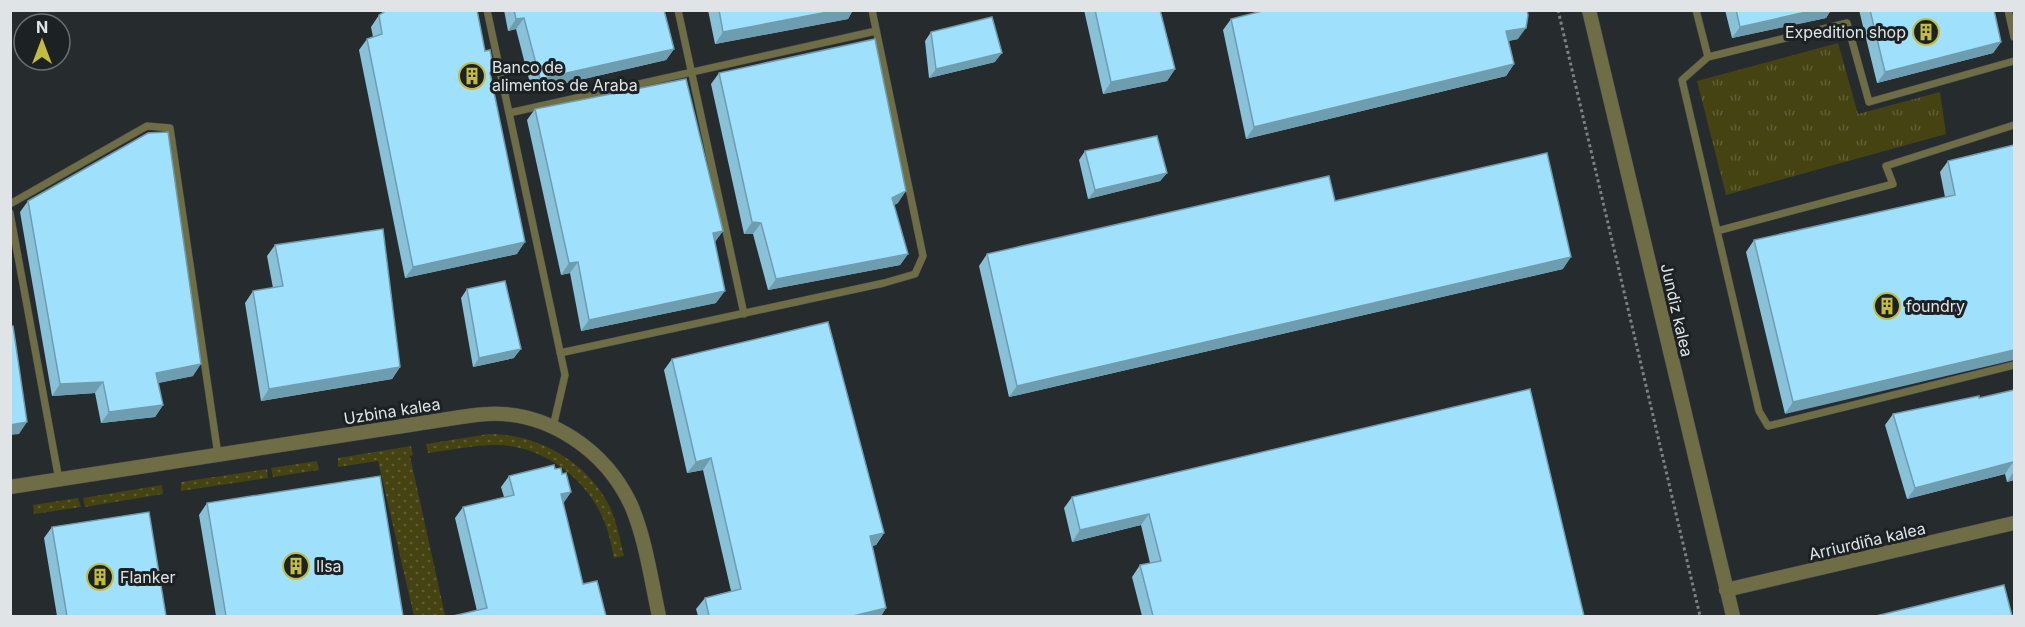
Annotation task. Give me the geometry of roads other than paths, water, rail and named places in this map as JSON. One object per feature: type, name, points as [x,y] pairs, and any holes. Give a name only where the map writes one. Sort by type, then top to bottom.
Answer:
[{"type":"street","name":"Jundiz kalea","points":[[1589,10],[1732,616]]},
{"type":"street","name":"Uzbina kalea","points":[[10,487],[489,414],[511,416],[553,427],[575,439],[595,454],[621,486],[638,528],[659,616]]},
{"type":"street","name":"Arriurdiña kalea","points":[[1726,590],[2014,523]]},
{"type":"lane","points":[[487,10],[565,375],[553,427]]},
{"type":"lane","points":[[678,10],[744,314]]},
{"type":"lane","points":[[560,354],[884,283],[915,274],[923,256],[872,10]]},
{"type":"lane","points":[[1696,10],[1708,57]]},
{"type":"lane","points":[[2008,10],[2014,37]]},
{"type":"lane","points":[[2014,61],[1869,102],[1847,23],[1708,57],[1682,80],[1759,411],[1768,426],[2014,365]]},
{"type":"lane","points":[[509,113],[876,31]]},
{"type":"lane","points":[[1717,231],[1893,184],[1886,166],[2014,124]]},
{"type":"lane","points":[[10,204],[147,126],[170,128],[218,455]]},
{"type":"lane","points":[[10,213],[59,480]]},
{"type":"place","name":"Expedition shop","points":[[1926,32]]},
{"type":"place","name":"Banco de alimentos de Araba","points":[[472,76]]},
{"type":"place","name":"foundry","points":[[1887,306]]},
{"type":"place","name":"Ilsa","points":[[296,566]]},
{"type":"place","name":"Flanker","points":[[100,577]]}]
